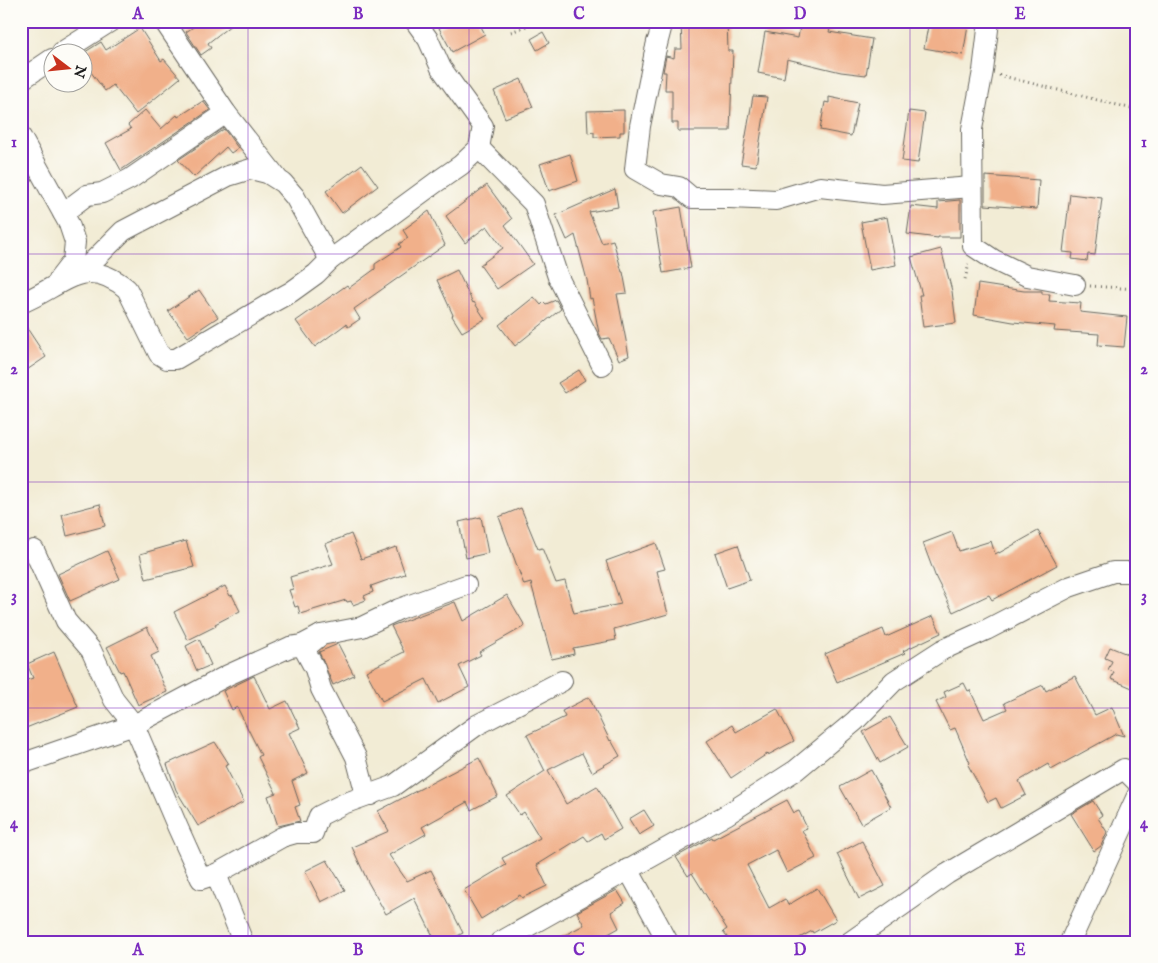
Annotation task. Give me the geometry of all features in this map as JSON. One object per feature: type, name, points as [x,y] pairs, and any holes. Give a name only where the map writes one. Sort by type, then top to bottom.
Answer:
[{"type":"street","points":[[77,42],[110,21]]},
{"type":"street","points":[[164,21],[226,113],[295,197],[330,260]]},
{"type":"street","points":[[73,276],[90,272],[106,275],[118,281],[127,289],[159,354],[167,359],[176,359],[291,292],[316,274],[330,260],[435,182],[461,165],[479,148],[483,126],[441,68],[428,39],[415,21]]},
{"type":"street","points":[[663,21],[655,49],[640,126],[635,169],[661,184],[679,188],[692,198],[776,200],[820,187],[882,194],[972,187]]},
{"type":"street","points":[[989,21],[983,71],[972,129],[973,246],[994,260],[1028,276],[1079,285]]},
{"type":"street","points":[[21,80],[42,66]]},
{"type":"street","points":[[63,213],[87,195],[102,193],[130,179],[226,113]]},
{"type":"street","points":[[21,137],[63,213],[74,242],[74,262],[54,286]]},
{"type":"street","points":[[479,148],[534,204],[558,277],[602,365]]},
{"type":"street","points":[[21,303],[73,276],[90,264],[123,231],[228,176],[251,170],[267,173],[280,181]]},
{"type":"street","points":[[34,550],[66,621],[91,650],[114,700],[134,725],[201,878],[216,874],[282,837],[296,833],[313,833],[319,816],[343,804],[393,786],[477,725],[562,682]]},
{"type":"street","points":[[500,942],[726,815],[796,770],[855,721],[894,681],[942,650],[986,630],[1069,587],[1113,572],[1137,572]]},
{"type":"street","points":[[371,795],[365,791],[356,757],[321,689],[315,669],[302,645],[321,635],[362,627],[399,609],[466,585]]},
{"type":"street","points":[[21,764],[134,725],[228,675],[290,646],[310,644],[321,635]]},
{"type":"street","points":[[850,942],[948,874],[1124,769],[1137,782]]},
{"type":"street","points":[[1070,942],[1137,796]]},
{"type":"street","points":[[628,869],[668,942]]},
{"type":"street","points":[[216,874],[243,942]]},
{"type":"path","points":[[511,32],[540,21]]},
{"type":"path","points":[[983,71],[1137,110]]},
{"type":"path","points":[[1079,285],[1137,290]]},
{"type":"building","points":[[202,21],[236,21],[208,43],[211,48],[201,55],[186,32]]},
{"type":"building","points":[[452,21],[478,21],[485,34],[452,52],[439,28]]},
{"type":"building","points":[[681,21],[727,21],[728,51],[733,51],[730,131],[678,131],[678,123],[672,123],[672,90],[665,90],[666,72],[663,72],[666,56],[674,58],[675,49],[682,49]]},
{"type":"building","points":[[801,21],[832,21],[829,32],[872,39],[866,75],[841,72],[787,59],[784,78],[758,73],[765,32],[798,38]]},
{"type":"building","points":[[929,21],[943,21],[968,26],[963,55],[924,48]]},
{"type":"building","points":[[140,28],[161,61],[164,59],[180,78],[136,114],[113,85],[105,91],[92,73],[92,48],[101,42],[106,50]]},
{"type":"building","points":[[543,32],[549,43],[537,50],[531,39]]},
{"type":"building","points":[[521,79],[533,107],[505,118],[494,91]]},
{"type":"building","points":[[753,96],[767,97],[756,166],[741,164]]},
{"type":"building","points":[[829,97],[858,103],[851,136],[820,130],[825,102],[829,103]]},
{"type":"building","points":[[203,101],[210,110],[121,170],[106,143],[131,129],[128,125],[145,110],[161,129],[177,115],[178,117]]},
{"type":"building","points":[[624,110],[624,132],[620,132],[620,136],[594,137],[594,132],[588,133],[587,111]]},
{"type":"building","points":[[909,111],[925,113],[918,163],[902,161]]},
{"type":"building","points":[[224,129],[238,148],[231,153],[226,147],[194,177],[178,160]]},
{"type":"building","points":[[570,154],[578,181],[549,191],[540,164]]},
{"type":"building","points":[[362,164],[378,186],[342,213],[326,191]]},
{"type":"building","points":[[985,176],[1039,180],[1037,209],[985,205]]},
{"type":"building","points":[[487,185],[512,219],[505,225],[533,264],[497,289],[480,265],[503,248],[487,226],[465,243],[446,216]]},
{"type":"building","points":[[615,189],[618,207],[589,212],[602,243],[613,240],[623,272],[627,293],[617,294],[629,356],[619,360],[609,338],[602,339],[599,333],[592,298],[590,299],[575,235],[567,240],[556,215]]},
{"type":"building","points":[[1070,194],[1102,198],[1095,255],[1088,254],[1087,261],[1072,259],[1073,253],[1063,252]]},
{"type":"building","points":[[960,200],[960,237],[938,238],[907,234],[911,206],[938,209],[938,202]]},
{"type":"building","points":[[681,207],[691,268],[663,273],[653,212]]},
{"type":"building","points":[[429,211],[445,245],[354,309],[360,319],[348,327],[346,324],[315,347],[296,321],[347,285],[349,288],[375,269],[375,264],[401,247],[399,244],[408,238],[403,230]]},
{"type":"building","points":[[887,217],[896,265],[870,270],[861,222]]},
{"type":"building","points":[[941,249],[952,291],[956,323],[923,327],[919,295],[922,295],[911,257]]},
{"type":"building","points":[[457,270],[473,303],[485,319],[462,332],[452,316],[437,280]]},
{"type":"building","points":[[978,284],[1024,291],[1042,291],[1042,294],[1050,294],[1049,301],[1081,303],[1080,312],[1127,317],[1124,347],[1098,345],[1099,334],[1054,331],[1055,326],[1013,322],[974,315]]},
{"type":"building","points":[[199,290],[218,317],[188,337],[168,311]]},
{"type":"building","points":[[534,297],[541,305],[544,302],[546,304],[556,300],[561,309],[515,346],[499,325]]},
{"type":"building","points":[[21,319],[46,357],[21,374]]},
{"type":"building","points":[[579,370],[585,380],[565,393],[558,383]]},
{"type":"building","points":[[100,504],[105,526],[67,536],[62,514]]},
{"type":"building","points":[[521,508],[538,549],[542,548],[556,583],[565,581],[574,613],[621,604],[606,561],[656,543],[665,569],[657,571],[668,614],[614,629],[616,640],[573,648],[574,654],[552,659],[531,583],[524,585],[499,517]]},
{"type":"building","points":[[481,517],[488,553],[466,558],[459,522]]},
{"type":"building","points":[[1038,531],[1057,565],[992,600],[989,595],[953,612],[936,578],[923,543],[952,532],[959,551],[991,541],[995,554]]},
{"type":"building","points":[[351,534],[361,559],[396,547],[405,574],[371,586],[373,592],[364,596],[366,600],[353,605],[351,601],[347,602],[346,600],[300,614],[298,606],[295,607],[289,590],[293,589],[290,577],[333,564],[325,544]]},
{"type":"building","points":[[186,541],[194,567],[146,579],[140,554]]},
{"type":"building","points":[[738,545],[750,580],[727,588],[715,553]]},
{"type":"building","points":[[107,551],[120,579],[70,601],[58,574]]},
{"type":"building","points":[[225,586],[240,611],[188,640],[174,612]]},
{"type":"building","points":[[507,595],[525,626],[479,652],[481,655],[459,666],[469,687],[438,703],[426,679],[382,701],[366,671],[404,652],[391,626],[455,602],[463,621]]},
{"type":"building","points":[[933,616],[941,633],[903,651],[905,653],[837,682],[825,654],[883,629],[886,637]]},
{"type":"building","points":[[147,627],[159,652],[151,656],[167,692],[138,705],[123,671],[120,672],[107,647]]},
{"type":"building","points":[[199,639],[211,665],[197,671],[186,646]]},
{"type":"building","points":[[338,644],[354,675],[333,685],[319,652]]},
{"type":"building","points":[[1110,647],[1137,658],[1137,690],[1111,679],[1114,672],[1108,670],[1112,661],[1105,658]]},
{"type":"building","points":[[54,652],[78,707],[21,730],[21,682],[33,678],[27,664]]},
{"type":"building","points":[[254,676],[270,709],[287,701],[300,728],[289,733],[308,773],[292,781],[300,805],[295,807],[300,821],[278,826],[268,796],[276,793],[258,757],[261,755],[237,707],[232,710],[223,691]]},
{"type":"building","points":[[1075,676],[1095,715],[1112,707],[1124,736],[1116,734],[1051,770],[1048,764],[1019,781],[1026,795],[1001,808],[996,798],[988,802],[968,765],[970,763],[955,728],[950,730],[936,702],[946,697],[944,692],[964,683],[968,691],[970,690],[984,719],[1007,709],[1004,703],[1043,685],[1046,691]]},
{"type":"building","points":[[589,697],[610,741],[620,756],[592,772],[582,753],[548,770],[566,804],[597,786],[621,829],[604,839],[601,833],[588,841],[584,836],[537,865],[547,886],[522,898],[520,895],[481,919],[464,890],[506,865],[502,858],[540,838],[524,812],[520,815],[507,796],[545,771],[527,735],[565,717],[562,711]]},
{"type":"building","points":[[777,709],[794,741],[767,754],[731,778],[707,741],[732,725],[736,732]]},
{"type":"building","points":[[890,717],[908,747],[880,763],[863,732]]},
{"type":"building","points":[[215,742],[229,764],[225,766],[244,802],[198,826],[176,790],[167,764]]},
{"type":"building","points":[[479,758],[498,796],[471,810],[467,802],[422,827],[426,834],[389,855],[407,881],[431,870],[463,933],[446,942],[436,942],[414,898],[386,914],[368,882],[352,847],[389,831],[378,811]]},
{"type":"building","points":[[871,770],[891,807],[861,824],[840,787]]},
{"type":"building","points":[[787,800],[794,813],[799,811],[807,828],[802,830],[816,858],[787,873],[776,850],[747,865],[769,908],[785,899],[788,905],[817,888],[836,920],[792,942],[731,942],[723,932],[727,929],[692,873],[688,876],[676,857]]},
{"type":"building","points":[[1093,801],[1102,815],[1098,818],[1107,832],[1101,846],[1094,851],[1071,814]]},
{"type":"building","points":[[644,810],[654,826],[639,835],[629,819]]},
{"type":"building","points":[[862,841],[885,886],[859,899],[837,854]]},
{"type":"building","points":[[327,860],[345,890],[321,902],[305,871]]},
{"type":"building","points":[[617,890],[625,903],[611,912],[619,928],[594,942],[551,942],[584,925],[577,912]]}]
